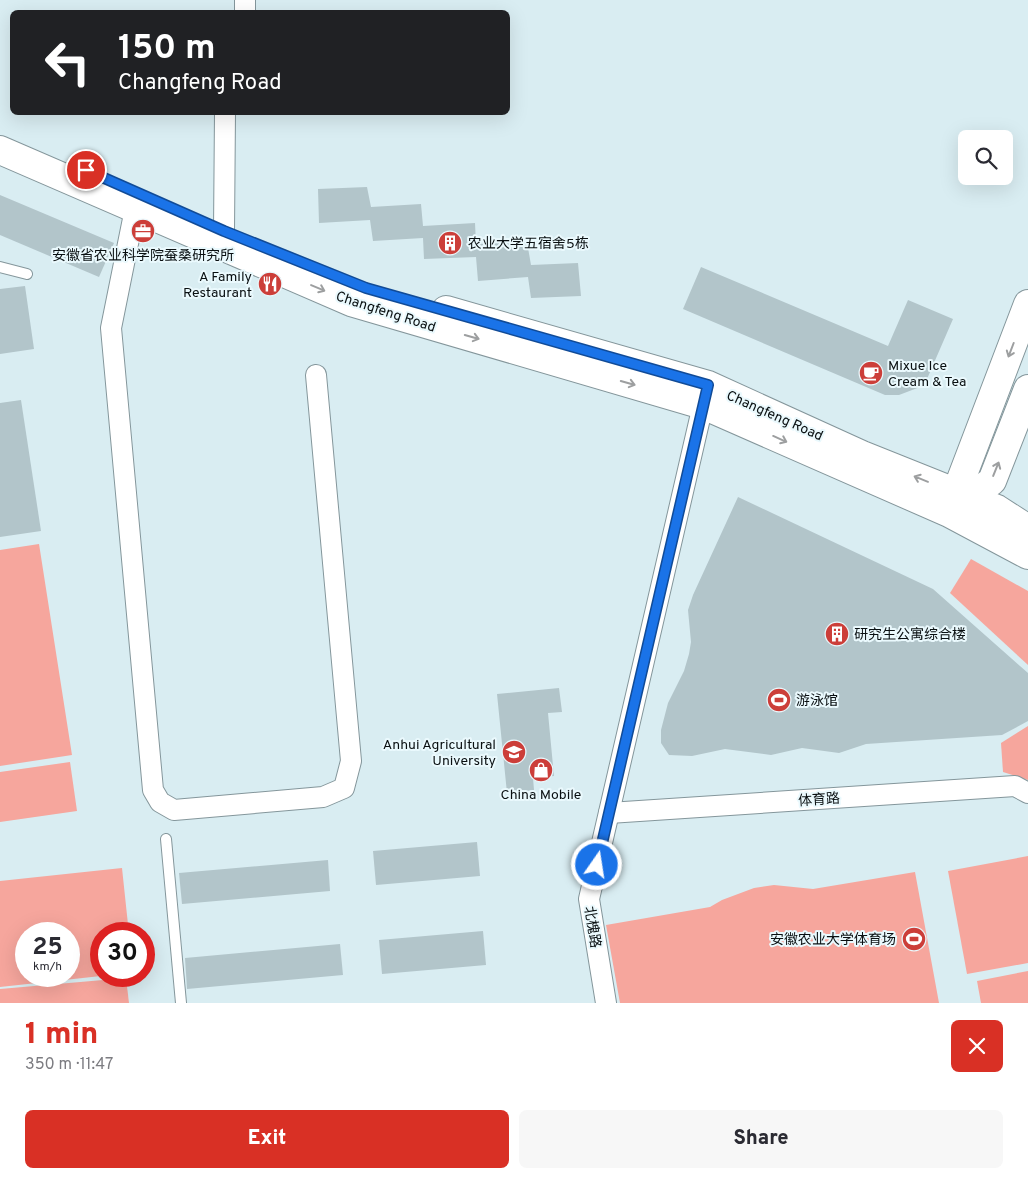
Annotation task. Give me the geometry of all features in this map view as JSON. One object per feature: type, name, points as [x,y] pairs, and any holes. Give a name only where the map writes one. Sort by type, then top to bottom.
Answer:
[{"type":"main road","name":"Changfeng Road","points":[[0,132],[224,231],[366,288],[706,395],[862,455],[958,501],[1028,555]]},
{"type":"main road","name":"Changfeng Road","points":[[0,150],[351,302],[706,395]]},
{"type":"main road","points":[[958,501],[1028,304]]},
{"type":"main road","points":[[958,501],[992,482],[1028,390]]},
{"type":"main road","name":"Changfeng Road","points":[[958,501],[997,509],[1028,529]]},
{"type":"street","points":[[224,231],[225,115]]},
{"type":"street","points":[[135,209],[111,328],[153,790],[160,802],[174,810],[323,797],[344,788],[351,762],[316,375]]},
{"type":"street","name":"北槐路","points":[[606,1003],[589,899],[706,395]]},
{"type":"street","name":"体育路","points":[[609,813],[1015,786],[1028,793]]},
{"type":"lane","points":[[0,267],[27,274]]},
{"type":"lane","points":[[166,839],[181,1003]]},
{"type":"shaded area","points":[[39,544],[72,755],[0,766],[0,550]]},
{"type":"shaded area","points":[[971,559],[1028,591],[1028,665],[950,593]]},
{"type":"shaded area","points":[[1028,726],[1028,780],[1003,772],[1001,743]]},
{"type":"shaded area","points":[[70,762],[77,811],[0,822],[0,772]]},
{"type":"shaded area","points":[[1028,856],[1028,963],[967,974],[948,871]]},
{"type":"shaded area","points":[[122,868],[128,922],[90,922],[90,977],[80,978],[80,922],[15,922],[15,985],[0,987],[0,881]]},
{"type":"shaded area","points":[[915,872],[939,1003],[620,1003],[606,925],[710,907],[722,900],[754,888],[774,885],[813,889]]},
{"type":"shaded area","points":[[1028,971],[1028,1003],[981,1003],[977,981]]},
{"type":"shaded area","points":[[90,981],[90,987],[127,987],[129,1003],[0,1003],[0,989],[80,987],[80,982]]},
{"type":"building","name":"农业大学五宿舍5栋","points":[[367,187],[371,207],[421,204],[423,226],[475,223],[476,244],[527,242],[531,265],[578,263],[581,296],[531,298],[528,277],[478,281],[476,257],[424,259],[423,238],[373,241],[370,220],[319,223],[318,189]]},
{"type":"building","points":[[0,195],[114,243],[99,277],[0,235]]},
{"type":"building","points":[[701,267],[888,346],[908,300],[953,319],[927,379],[920,387],[899,395],[885,395],[683,309]]},
{"type":"building","points":[[25,286],[34,349],[0,354],[0,289]]},
{"type":"building","points":[[21,400],[41,531],[0,537],[0,403]]},
{"type":"building","name":"研究生公寓综合楼","points":[[738,497],[933,589],[1028,673],[1028,721],[1002,735],[866,744],[839,753],[802,748],[771,755],[725,749],[692,756],[669,755],[661,743],[661,730],[668,703],[684,671],[689,654],[691,642],[688,610]]},
{"type":"building","points":[[559,688],[562,712],[548,713],[554,776],[533,778],[534,790],[507,793],[497,694]]},
{"type":"building","points":[[477,842],[480,876],[376,885],[373,851]]},
{"type":"building","points":[[328,860],[330,891],[182,904],[179,873]]},
{"type":"building","points":[[483,931],[486,965],[382,974],[379,940]]},
{"type":"building","points":[[340,944],[343,975],[187,989],[185,958]]},
{"type":"place","name":"安徽省农业科学院蚕桑研究所","points":[[143,231]]},
{"type":"place","name":"农业大学五宿舍5栋","points":[[450,243]]},
{"type":"place","name":"A Family Restaurant","points":[[270,284]]},
{"type":"place","name":"Mixue Ice Cream & Tea","points":[[871,373]]},
{"type":"place","name":"研究生公寓综合楼","points":[[837,634]]},
{"type":"place","name":"游泳馆","points":[[779,700]]},
{"type":"place","name":"Anhui Agricultural University","points":[[514,752]]},
{"type":"place","name":"China Mobile","points":[[541,770]]},
{"type":"place","name":"安徽农业大学体育场","points":[[914,939]]},
{"type":"route","points":[[86,170],[224,231],[366,288],[708,385],[597,865]]}]
